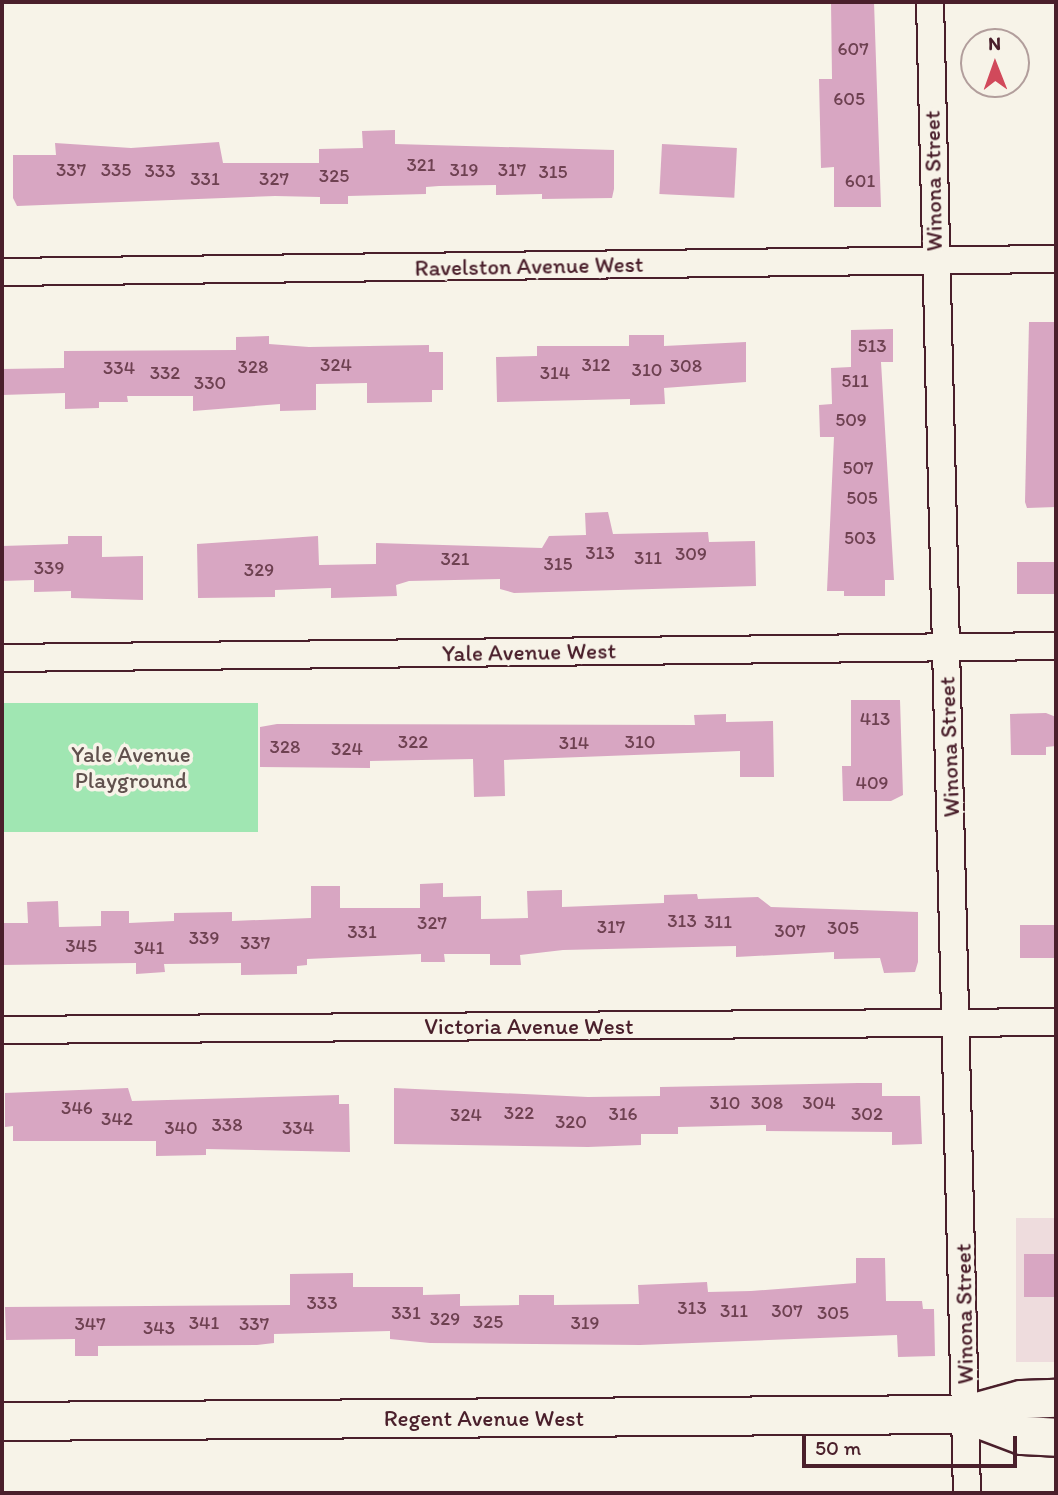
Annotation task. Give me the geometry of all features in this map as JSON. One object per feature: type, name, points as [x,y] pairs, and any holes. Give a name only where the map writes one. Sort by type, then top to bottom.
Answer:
[{"type":"main road","name":"Regent Avenue West","points":[[2,1422],[966,1414],[1020,1399],[1056,1398]]},
{"type":"main road","name":"Regent Avenue West","points":[[966,1414],[1022,1435],[1056,1437]]},
{"type":"street","name":"Winona Street","points":[[930,2],[967,1493]]},
{"type":"street","name":"Ravelston Avenue West","points":[[2,272],[1056,259]]},
{"type":"street","name":"Yale Avenue West","points":[[2,658],[1056,646]]},
{"type":"street","name":"Victoria Avenue West","points":[[2,1030],[1056,1023]]},
{"type":"shaded area","points":[[1016,1218],[1056,1218],[1056,1362],[1016,1362]]},
{"type":"green space","name":"Yale Avenue Playground","points":[[2,703],[258,703],[258,832],[2,832]]},
{"type":"building","points":[[831,2],[874,2],[881,207],[834,207],[834,167],[821,168],[819,79],[832,79]]},
{"type":"building","points":[[395,130],[395,144],[614,150],[612,198],[542,199],[542,194],[496,195],[496,185],[426,187],[426,194],[348,196],[348,204],[320,204],[320,197],[275,196],[17,206],[13,198],[13,155],[56,155],[55,143],[131,148],[219,142],[223,163],[319,163],[319,149],[363,148],[362,131]]},
{"type":"building","points":[[662,144],[737,148],[734,198],[659,194]]},
{"type":"building","points":[[1029,322],[1056,322],[1056,507],[1027,508],[1025,502]]},
{"type":"building","points":[[893,329],[893,362],[881,362],[894,580],[885,580],[885,596],[844,596],[844,591],[827,591],[834,437],[820,437],[819,405],[832,404],[831,368],[851,367],[851,330]]},
{"type":"building","points":[[629,335],[664,335],[664,346],[746,342],[746,382],[664,388],[665,404],[630,405],[630,399],[497,402],[496,357],[537,356],[537,346],[629,346]]},
{"type":"building","points":[[269,336],[269,344],[309,347],[429,345],[429,352],[443,352],[443,390],[432,390],[432,402],[367,403],[367,383],[316,384],[316,410],[280,411],[280,404],[193,411],[193,396],[127,396],[128,402],[99,402],[99,408],[65,409],[65,393],[2,395],[2,369],[64,368],[64,351],[236,350],[236,337]]},
{"type":"building","points":[[608,512],[613,534],[708,532],[709,542],[755,541],[756,586],[514,593],[500,589],[500,579],[409,581],[396,585],[397,596],[331,598],[331,588],[275,590],[275,597],[198,598],[197,544],[318,536],[319,565],[376,564],[376,543],[542,548],[549,536],[586,535],[585,513]]},
{"type":"building","points":[[68,536],[102,536],[102,557],[143,556],[143,600],[71,598],[71,591],[34,592],[34,580],[2,581],[2,546],[68,544]]},
{"type":"building","points":[[1017,562],[1056,562],[1056,594],[1017,594]]},
{"type":"building","points":[[851,700],[900,700],[903,795],[891,801],[843,801],[842,766],[851,766]]},
{"type":"building","points":[[1046,713],[1056,717],[1056,746],[1046,747],[1046,755],[1011,755],[1010,714]]},
{"type":"building","points":[[726,714],[726,722],[773,721],[774,777],[740,777],[740,751],[504,760],[505,796],[474,797],[473,759],[370,761],[370,768],[260,767],[260,727],[277,724],[695,725],[694,715]]},
{"type":"building","points":[[443,883],[443,897],[481,896],[481,919],[528,918],[527,891],[562,890],[562,907],[664,903],[664,895],[697,894],[698,899],[758,897],[771,907],[918,912],[918,962],[915,972],[884,973],[880,958],[834,959],[834,952],[736,957],[736,946],[563,950],[520,955],[521,965],[490,965],[490,954],[444,954],[445,962],[421,962],[421,954],[307,959],[307,965],[297,966],[297,974],[241,975],[241,963],[164,964],[165,972],[136,974],[136,963],[2,965],[2,923],[28,923],[27,902],[58,901],[59,927],[101,926],[101,911],[129,911],[129,923],[174,921],[174,913],[232,912],[232,921],[311,918],[311,886],[340,886],[340,908],[420,908],[420,884]]},
{"type":"building","points":[[1020,925],[1054,925],[1054,958],[1020,958]]},
{"type":"building","points":[[882,1083],[882,1096],[920,1096],[922,1144],[892,1145],[892,1132],[766,1131],[766,1125],[678,1127],[678,1134],[641,1134],[641,1145],[588,1147],[394,1144],[394,1088],[588,1097],[660,1096],[660,1087]]},
{"type":"building","points":[[128,1088],[132,1101],[339,1095],[339,1104],[349,1104],[350,1152],[206,1149],[206,1155],[156,1156],[156,1141],[13,1141],[13,1126],[5,1127],[5,1093]]},
{"type":"building","points":[[1024,1254],[1056,1254],[1056,1297],[1024,1297]]},
{"type":"building","points":[[856,1258],[885,1258],[886,1301],[922,1301],[923,1309],[934,1309],[935,1356],[898,1357],[897,1335],[640,1345],[430,1343],[390,1339],[390,1331],[274,1334],[274,1343],[257,1345],[98,1346],[98,1356],[75,1356],[75,1339],[6,1340],[5,1307],[290,1305],[290,1274],[353,1273],[353,1287],[423,1287],[423,1295],[460,1294],[460,1306],[519,1305],[519,1295],[554,1295],[554,1305],[639,1304],[638,1285],[707,1282],[708,1292],[856,1283]]}]
